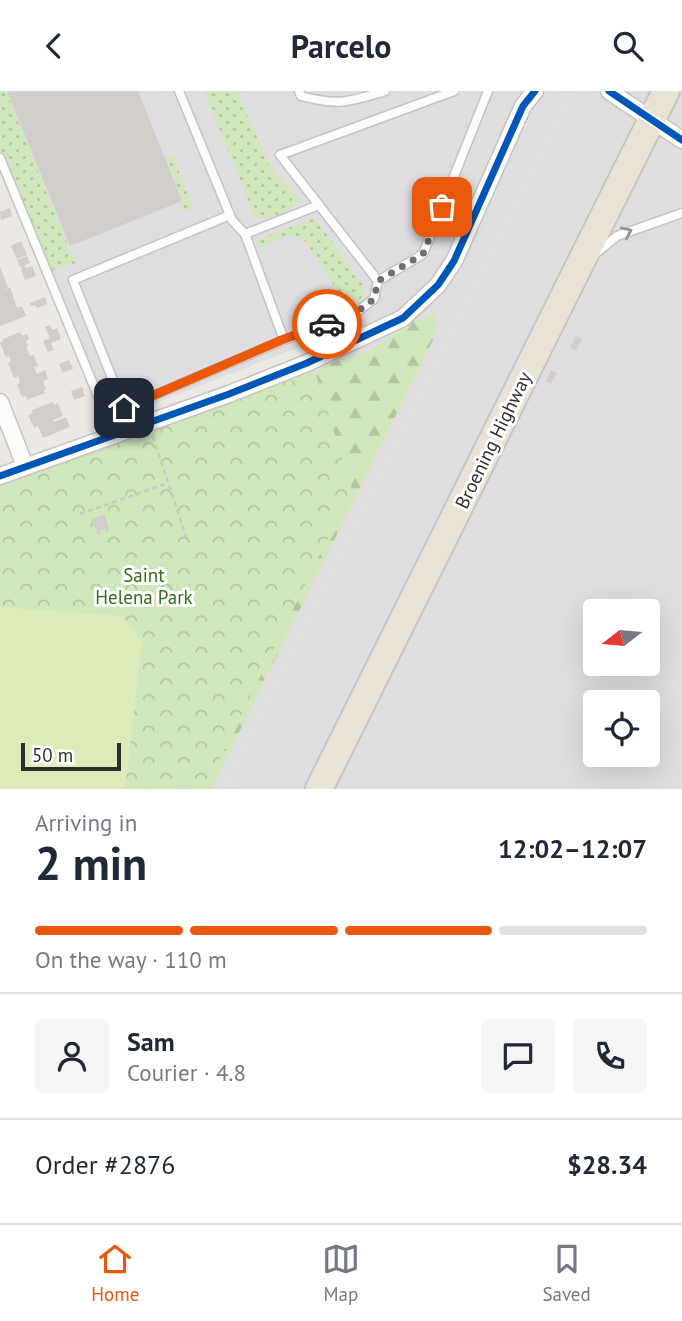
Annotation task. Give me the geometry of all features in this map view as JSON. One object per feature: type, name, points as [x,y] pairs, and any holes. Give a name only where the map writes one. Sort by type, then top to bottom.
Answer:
[{"type":"main road","name":"Broening Highway","points":[[320,789],[666,91]]},
{"type":"street","points":[[0,476],[229,394],[307,363],[403,318],[438,285],[454,261],[523,106],[535,91]]},
{"type":"street","points":[[609,91],[682,140]]},
{"type":"street","points":[[0,402],[25,467]]},
{"type":"lane","points":[[179,91],[232,220],[245,234],[284,339]]},
{"type":"lane","points":[[299,91],[301,96],[322,101],[349,102],[385,91]]},
{"type":"lane","points":[[378,281],[279,155],[454,91]]},
{"type":"lane","points":[[230,215],[73,280],[124,408],[284,339],[350,317],[374,299],[378,281],[423,254],[488,91]]},
{"type":"lane","points":[[0,158],[114,435]]},
{"type":"lane","points":[[245,234],[319,205]]},
{"type":"lane","points":[[580,267],[617,236],[682,213]]},
{"type":"path","points":[[153,421],[157,430],[151,432],[186,537]]},
{"type":"path","points":[[80,514],[168,483]]},
{"type":"shaded area","points":[[0,91],[682,91],[682,789],[205,789],[314,369],[304,345],[112,420],[0,140]]},
{"type":"green space","points":[[0,91],[6,91],[76,263],[48,271],[0,152]]},
{"type":"green space","points":[[204,91],[237,91],[270,167],[299,199],[298,204],[278,215],[263,219],[254,214]]},
{"type":"green space","points":[[165,156],[173,156],[193,208],[183,212],[180,203],[182,201]]},
{"type":"green space","points":[[315,218],[365,288],[357,304],[332,316],[328,312],[336,304],[339,293],[305,241],[288,237],[259,249],[256,240]]},
{"type":"green space","points":[[433,313],[437,321],[433,340],[211,789],[150,789],[307,390],[322,367],[348,356],[367,352],[415,320]]},
{"type":"green space","name":"Saint Helena Park","points":[[314,369],[352,489],[205,789],[0,789],[0,486]]},
{"type":"green space","points":[[0,607],[122,616],[142,641],[125,789],[0,789]]},
{"type":"building","points":[[7,91],[138,91],[182,201],[70,246]]},
{"type":"building","points":[[10,208],[12,216],[1,220],[0,212]]},
{"type":"building","points":[[21,241],[27,255],[17,259],[11,246]]},
{"type":"building","points":[[27,256],[30,263],[25,265],[26,268],[32,266],[36,276],[25,280],[17,260]]},
{"type":"building","points":[[0,267],[8,287],[4,290],[10,287],[17,308],[22,306],[26,316],[0,326]]},
{"type":"building","points":[[45,297],[47,304],[37,308],[35,305],[31,306],[30,303]]},
{"type":"building","points":[[50,325],[53,330],[57,328],[61,339],[51,343],[54,350],[48,352],[43,341],[50,338],[45,327]]},
{"type":"building","points":[[20,332],[22,336],[27,334],[29,339],[26,341],[26,347],[30,356],[34,355],[38,366],[34,367],[37,374],[45,370],[48,379],[43,381],[45,393],[27,400],[26,396],[22,397],[17,385],[20,383],[18,376],[14,378],[8,363],[11,361],[9,356],[6,357],[0,343]]},
{"type":"building","points":[[576,336],[582,339],[576,351],[570,348]]},
{"type":"building","points":[[69,360],[73,369],[63,373],[59,364]]},
{"type":"building","points":[[551,370],[557,373],[551,384],[546,381]]},
{"type":"building","points":[[82,387],[85,396],[74,400],[71,391]]},
{"type":"building","points":[[53,402],[54,405],[58,403],[63,416],[53,420],[54,422],[66,417],[70,427],[43,438],[38,426],[34,428],[28,415],[33,413],[32,410]]},
{"type":"building","points":[[105,514],[109,531],[106,532],[105,529],[98,535],[91,519]]},
{"type":"railway","points":[[225,789],[572,91]]},
{"type":"cycle path","points":[[0,476],[229,394],[307,363],[403,318],[438,285],[454,261],[523,106],[535,91]]},
{"type":"cycle path","points":[[609,91],[682,140]]},
{"type":"way so far","points":[[327,324],[350,317],[374,299],[378,281],[423,254],[442,207]]},
{"type":"route","points":[[124,408],[284,339],[327,324]]}]
